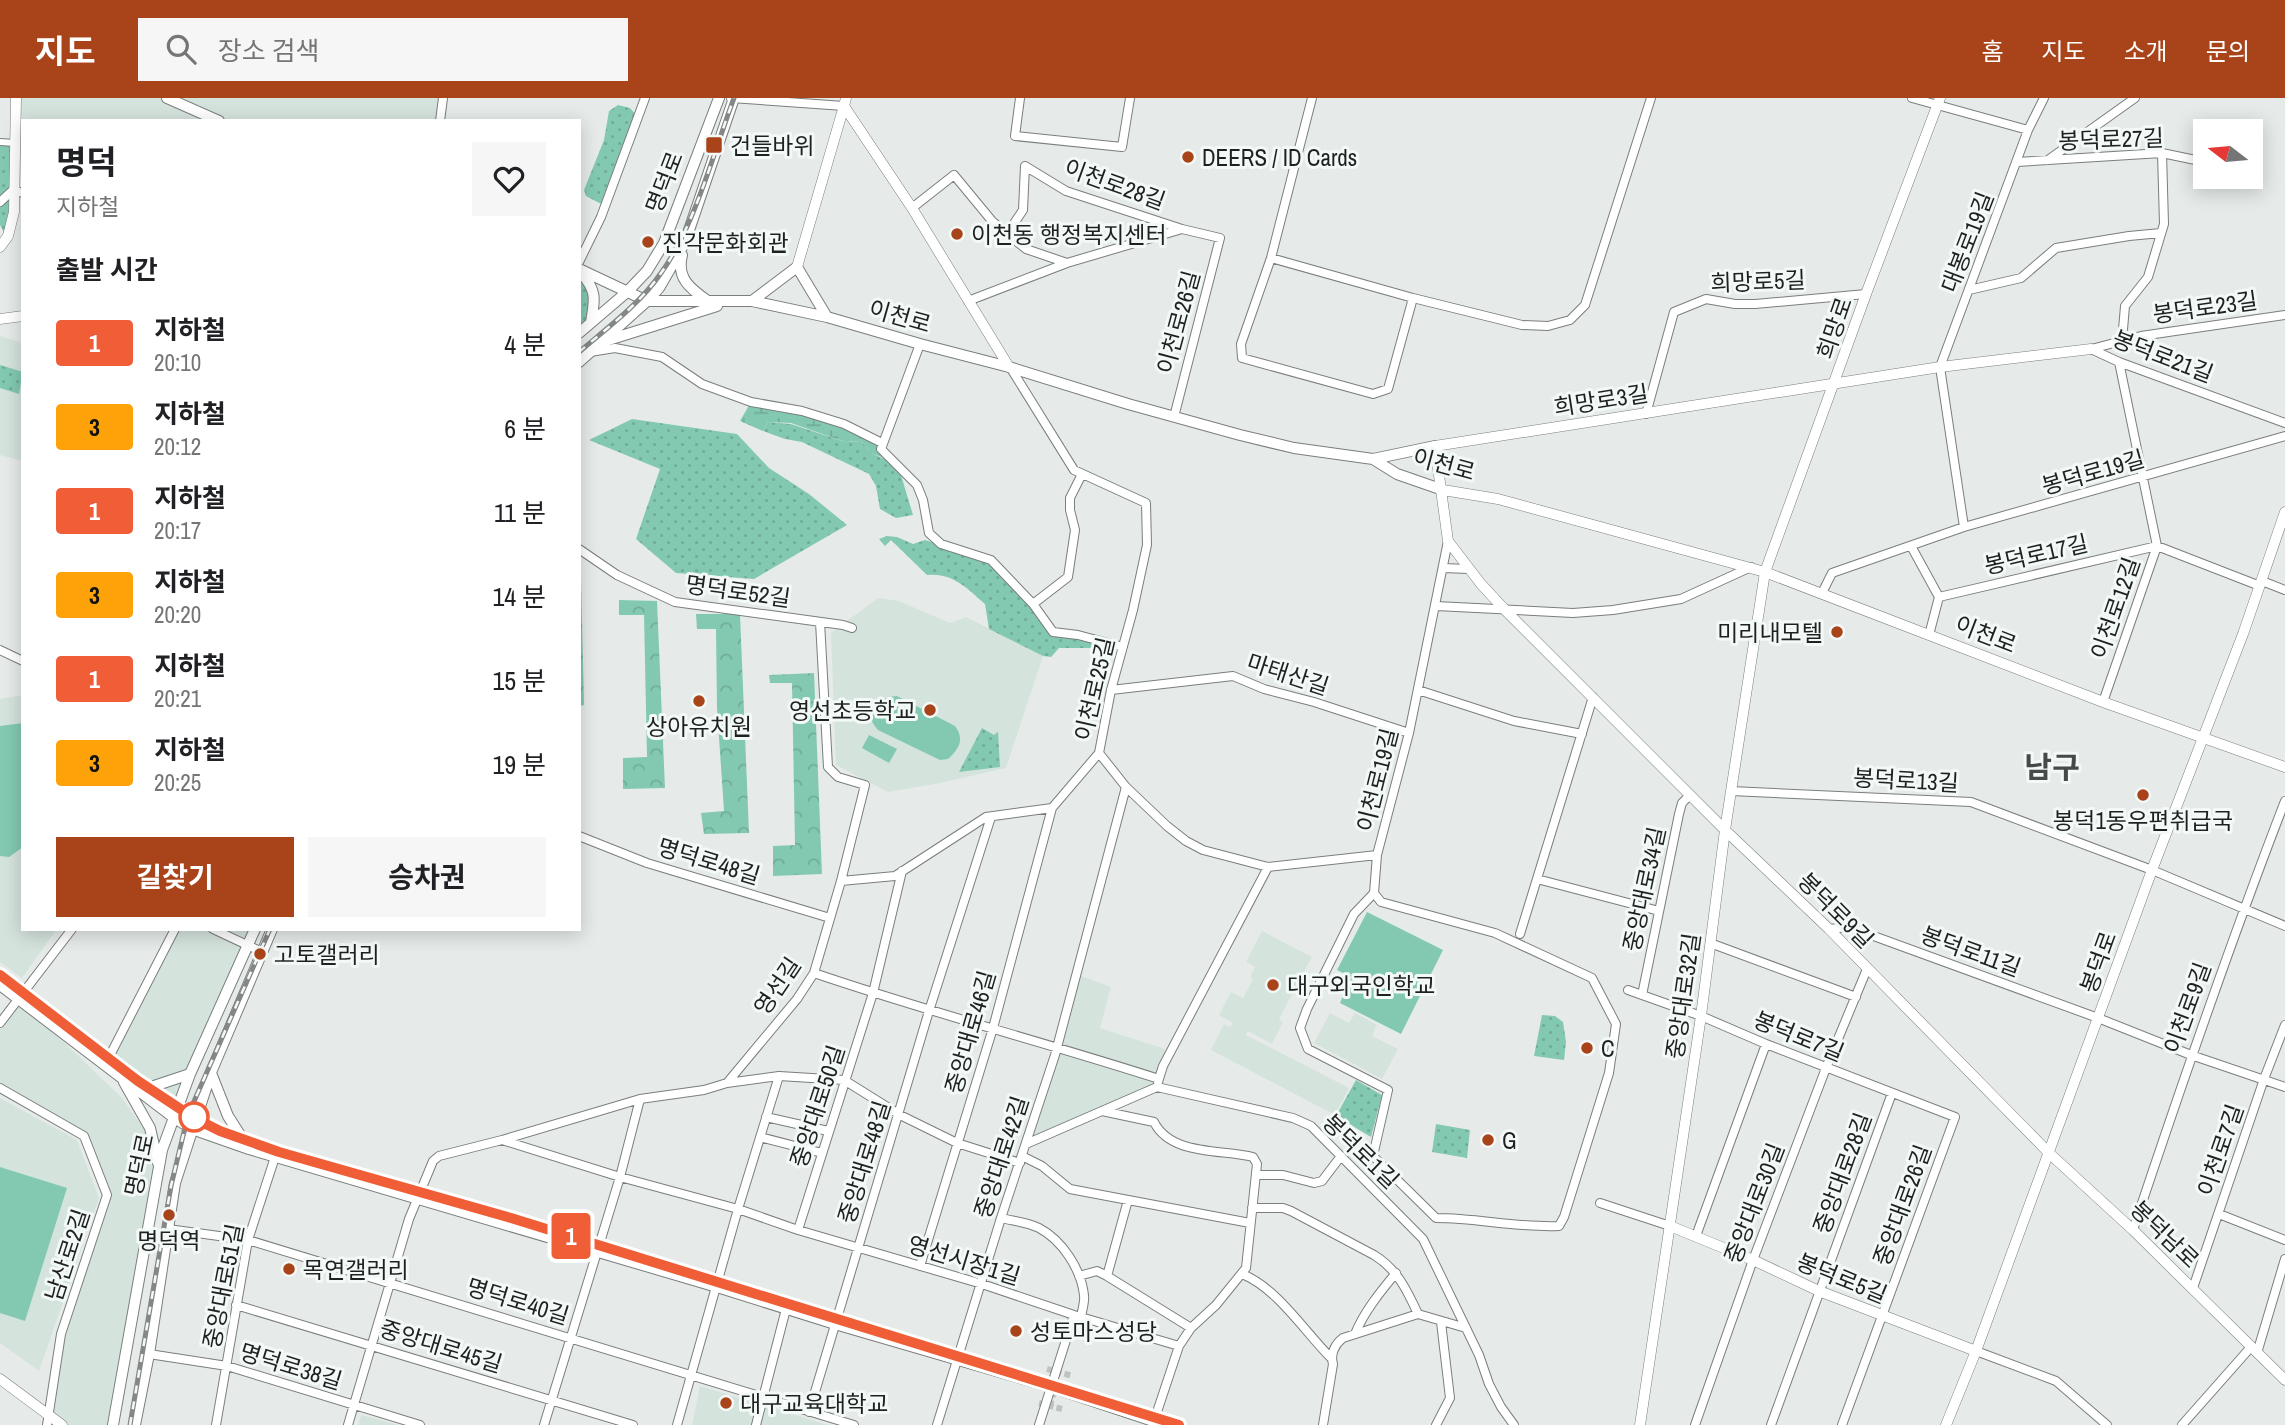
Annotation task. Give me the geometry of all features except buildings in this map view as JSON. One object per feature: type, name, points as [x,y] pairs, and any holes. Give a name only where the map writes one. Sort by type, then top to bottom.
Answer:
[{"type":"main road","points":[[167,98],[214,119]]},
{"type":"main road","name":"명덕로","points":[[581,331],[648,271],[664,243],[719,98]]},
{"type":"main road","name":"명덕로","points":[[581,360],[659,288],[685,242],[733,98]]},
{"type":"main road","points":[[685,242],[679,267],[688,286],[709,302]]},
{"type":"main road","points":[[752,301],[797,268],[827,317]]},
{"type":"main road","name":"이천로","points":[[581,271],[647,301],[752,301],[827,317],[1009,367],[1174,417],[1294,448],[1374,459],[1398,474],[1443,490]]},
{"type":"main road","points":[[581,272],[592,285],[595,304],[591,322]]},
{"type":"main road","points":[[599,342],[732,301]]},
{"type":"main road","name":"희망로3길","points":[[1374,459],[1435,446]]},
{"type":"main road","name":"명덕로","points":[[113,1425],[159,1168],[173,1117],[254,931]]},
{"type":"main road","name":"명덕로","points":[[135,1425],[149,1354],[175,1183],[211,1073],[271,931]]},
{"type":"main road","points":[[0,985],[192,1129],[275,1157],[718,1287],[1165,1425]]},
{"type":"main road","points":[[211,1073],[228,1116],[249,1149]]},
{"type":"main road","points":[[139,1091],[190,1074]]},
{"type":"main road","points":[[123,1079],[149,1128],[159,1168]]},
{"type":"street","points":[[0,247],[8,236],[18,192],[16,98]]},
{"type":"street","points":[[440,119],[443,98]]},
{"type":"street","points":[[581,258],[601,217],[645,98]]},
{"type":"street","points":[[733,98],[845,102]]},
{"type":"street","points":[[1020,98],[1015,136],[1122,147],[1130,98]]},
{"type":"street","points":[[1311,98],[1271,258],[1241,344],[1242,358],[1373,394],[1388,389],[1413,298]]},
{"type":"street","points":[[1271,258],[1522,325],[1548,326],[1570,320],[1586,305],[1651,98]]},
{"type":"street","points":[[1912,98],[1939,101],[2028,130]]},
{"type":"street","name":"대봉로19길","points":[[1940,367],[2028,130],[2044,98]]},
{"type":"street","points":[[2048,160],[2135,98]]},
{"type":"street","name":"희망로","points":[[1765,572],[1939,101]]},
{"type":"street","points":[[845,102],[1073,470],[1082,474],[1070,498],[1075,530],[1068,577],[1033,604]]},
{"type":"street","points":[[797,268],[845,102]]},
{"type":"street","points":[[0,142],[17,135]]},
{"type":"street","points":[[2122,341],[2124,306],[2148,278],[2164,224],[2162,153]]},
{"type":"street","name":"봉덕로27길","points":[[2017,162],[2162,153],[2193,160]]},
{"type":"street","name":"이천로28길","points":[[1007,234],[1023,210],[1025,166],[1066,191],[1182,229],[1220,237]]},
{"type":"street","points":[[912,208],[954,175],[992,221],[1026,249],[1067,263]]},
{"type":"street","points":[[0,202],[18,192]]},
{"type":"street","name":"이천로28길","points":[[968,301],[1067,263],[1182,229]]},
{"type":"street","points":[[1969,290],[2021,278],[2056,248],[2161,233]]},
{"type":"street","name":"이천로26길","points":[[1174,417],[1220,237]]},
{"type":"street","name":"희망로5길","points":[[1646,414],[1674,313],[1706,299],[1755,304],[1866,294]]},
{"type":"street","name":"봉덕로23길","points":[[2091,349],[2141,336],[2285,315]]},
{"type":"street","points":[[0,319],[21,316]]},
{"type":"street","points":[[920,344],[881,449],[917,485],[923,499],[929,533],[942,544],[992,560],[1033,604],[1053,632],[1123,647]]},
{"type":"street","points":[[590,352],[614,348],[662,357],[702,384],[751,402],[802,411],[844,424],[883,443]]},
{"type":"street","name":"봉덕로21길","points":[[1835,383],[2091,349],[2119,362],[2285,423]]},
{"type":"street","name":"이천로12길","points":[[2103,702],[2157,546],[2119,362]]},
{"type":"street","points":[[1940,367],[1964,527]]},
{"type":"street","name":"희망로3길","points":[[1435,446],[1835,383]]},
{"type":"street","name":"봉덕로19길","points":[[1822,593],[1832,573],[1964,527],[2285,436]]},
{"type":"street","points":[[1435,446],[1448,541]]},
{"type":"street","name":"이천로25길","points":[[1052,808],[1099,753],[1111,690],[1147,545],[1146,503],[1082,474]]},
{"type":"street","name":"이천로","points":[[1443,490],[1498,499],[1751,567],[2103,702],[2285,767]]},
{"type":"street","name":"봉덕로","points":[[1946,1425],[2049,1153],[2151,870],[2261,584],[2285,512]]},
{"type":"street","name":"이천로19길","points":[[1126,787],[1186,841],[1203,850],[1268,867],[1377,855],[1409,733],[1448,541]]},
{"type":"street","name":"봉덕로9길","points":[[1448,541],[1505,610],[1725,830],[1829,929],[2049,1153]]},
{"type":"street","points":[[1911,546],[1939,597],[1929,635]]},
{"type":"street","points":[[2157,546],[2261,584],[2285,590]]},
{"type":"street","name":"봉덕로17길","points":[[1939,597],[2157,546]]},
{"type":"street","name":"명덕로52길","points":[[581,550],[617,575],[675,602],[852,628]]},
{"type":"street","points":[[1436,606],[1573,613],[1613,610],[1681,598],[1751,567]]},
{"type":"street","points":[[1443,568],[1469,569]]},
{"type":"street","name":"중앙대로32길","points":[[1640,1425],[1701,1016],[1725,830],[1765,572]]},
{"type":"street","name":"영선길","points":[[727,1083],[797,999],[814,972],[842,881],[865,785],[838,777],[828,767],[820,622]]},
{"type":"street","points":[[0,650],[21,660]]},
{"type":"street","name":"마태산길","points":[[1111,690],[1233,676],[1409,733]]},
{"type":"street","points":[[1418,690],[1514,721],[1582,734]]},
{"type":"street","points":[[1520,934],[1593,697]]},
{"type":"street","points":[[1099,753],[1126,787]]},
{"type":"street","name":"중앙대로42길","points":[[937,1425],[1057,1046],[1126,787]]},
{"type":"street","name":"봉덕로13길","points":[[1731,791],[1971,802],[2151,870],[2285,926]]},
{"type":"street","name":"중앙대로34길","points":[[1642,995],[1679,814],[1682,803],[1690,795]]},
{"type":"street","name":"이천로9길","points":[[2133,1230],[2191,1055],[2285,801]]},
{"type":"street","points":[[842,881],[894,876],[986,817],[1052,808]]},
{"type":"street","name":"중앙대로46길","points":[[920,1266],[993,1028],[1052,808]]},
{"type":"street","name":"중앙대로48길","points":[[809,1412],[929,1011],[991,817]]},
{"type":"street","name":"명덕로48길","points":[[581,837],[647,863],[830,918]]},
{"type":"street","points":[[1374,893],[1381,902],[1494,933],[1592,978],[1616,1024],[1609,1073],[1559,1226],[1532,1227],[1462,1218],[1436,1218],[1373,1156],[1388,1090],[1308,1049],[1300,1028],[1354,914],[1374,893],[1377,855]]},
{"type":"street","points":[[1026,1144],[1158,1083],[1163,1066],[1268,867]]},
{"type":"street","name":"중앙대로50길","points":[[798,1230],[873,993],[902,871]]},
{"type":"street","points":[[1537,879],[1659,911]]},
{"type":"street","name":"봉덕로11길","points":[[1829,929],[1850,927],[2191,1055],[2285,1087]]},
{"type":"street","points":[[0,1023],[70,931]]},
{"type":"street","points":[[105,1065],[174,931]]},
{"type":"street","points":[[217,931],[262,952]]},
{"type":"street","points":[[1710,943],[1856,997]]},
{"type":"street","name":"중앙대로30길","points":[[1695,1425],[1753,1260],[1867,968]]},
{"type":"street","points":[[814,972],[929,1011],[1057,1046],[1158,1083]]},
{"type":"street","name":"봉덕로7길","points":[[1628,990],[1701,1016],[1826,1068],[1955,1117]]},
{"type":"street","name":"이천로7길","points":[[2193,1288],[2285,1024]]},
{"type":"street","points":[[1696,1236],[1766,1044]]},
{"type":"street","points":[[677,1425],[779,1076]]},
{"type":"street","points":[[348,1425],[409,1219],[433,1161],[439,1156],[640,1099],[779,1076],[844,1080],[900,1115],[957,1143],[1042,1166],[1070,1189],[1250,1223]]},
{"type":"street","name":"봉덕로1길","points":[[1158,1083],[1293,1118],[1311,1126],[1423,1239],[1466,1328],[1489,1384],[1514,1425]]},
{"type":"street","name":"남산로2길","points":[[0,1088],[84,1136],[107,1195],[61,1334],[48,1420]]},
{"type":"street","name":"중앙대로28길","points":[[1771,1425],[1892,1093]]},
{"type":"street","points":[[544,1425],[620,1177],[640,1099]]},
{"type":"street","points":[[1102,1111],[1154,1122],[1158,1132],[1180,1144],[1253,1157],[1257,1164],[1249,1252],[1242,1274],[1216,1305],[1191,1328],[1179,1346],[1154,1421]]},
{"type":"street","points":[[766,1117],[828,1131]]},
{"type":"street","name":"중앙대로26길","points":[[1842,1425],[1955,1117]]},
{"type":"street","points":[[760,1137],[822,1153]]},
{"type":"street","name":"영선시장1길","points":[[502,1140],[620,1177],[738,1209],[798,1230],[1179,1346]]},
{"type":"street","name":"봉덕남로","points":[[2049,1153],[2133,1230],[2285,1380]]},
{"type":"street","points":[[1256,1175],[1283,1175],[1314,1183],[1322,1181],[1341,1156]]},
{"type":"street","name":"중앙대로51길","points":[[216,1425],[248,1240],[275,1157]]},
{"type":"street","points":[[1107,1276],[1128,1200]]},
{"type":"street","name":"봉덕로5길","points":[[1600,1203],[1696,1236],[1819,1291],[1976,1350]]},
{"type":"street","points":[[1252,1208],[1283,1208],[1291,1211],[1374,1255],[1396,1273],[1418,1314]]},
{"type":"street","points":[[2219,1214],[2285,1240]]},
{"type":"street","points":[[1001,1218],[1041,1229],[1065,1252],[1079,1276],[1084,1298],[1039,1425]]},
{"type":"street","name":"명덕로40길","points":[[168,1229],[248,1240],[854,1425]]},
{"type":"street","points":[[2182,1425],[2254,1350],[2285,1259]]},
{"type":"street","points":[[1079,1276],[1097,1271],[1191,1328]]},
{"type":"street","points":[[1355,1334],[1359,1323],[1396,1273]]},
{"type":"street","points":[[1242,1274],[1255,1279],[1270,1291],[1331,1358],[1333,1364],[1323,1425]]},
{"type":"street","name":"중앙대로45길","points":[[236,1305],[633,1425]]},
{"type":"street","points":[[756,1425],[786,1309]]},
{"type":"street","points":[[1331,1358],[1336,1342],[1343,1338],[1418,1314],[1466,1328]]},
{"type":"street","points":[[1436,1425],[1450,1398],[1441,1322]]},
{"type":"street","points":[[1976,1350],[2056,1381],[2103,1424]]},
{"type":"street","name":"명덕로38길","points":[[149,1354],[227,1366],[420,1425]]},
{"type":"street","points":[[0,1379],[48,1420],[62,1425]]},
{"type":"shaded area","points":[[16,98],[163,98],[210,119],[21,119],[21,132],[15,133]]},
{"type":"shaded area","points":[[167,98],[443,98],[440,119],[214,119]]},
{"type":"shaded area","points":[[0,336],[21,342],[21,460],[0,455]]},
{"type":"shaded area","name":"영선초등학교","points":[[878,598],[899,601],[950,623],[966,617],[1043,656],[1006,768],[888,792],[836,765],[831,633]]},
{"type":"shaded area","points":[[21,695],[21,931],[56,931],[22,978],[0,962],[0,699]]},
{"type":"shaded area","points":[[174,931],[256,931],[173,1117],[105,1065]]},
{"type":"shaded area","points":[[1262,931],[1312,957],[1279,1019],[1283,1022],[1272,1044],[1248,1031],[1246,1035],[1349,1088],[1335,1115],[1211,1050],[1224,1024],[1230,1027],[1233,1023],[1219,1015],[1231,992],[1243,998],[1253,979],[1250,977],[1255,967],[1246,962]]},
{"type":"shaded area","points":[[1076,974],[1111,987],[1100,1028],[1165,1049],[1157,1087],[1026,1144]]},
{"type":"shaded area","points":[[19,999],[122,1098],[153,1142],[159,1168],[116,1425],[46,1425],[61,1334],[107,1195],[84,1136],[0,1088],[0,1023]]},
{"type":"shaded area","name":"대구외국인학교","points":[[1330,1013],[1349,1023],[1355,1013],[1377,1025],[1372,1036],[1398,1049],[1382,1079],[1314,1043]]},
{"type":"shaded area","points":[[0,1098],[77,1140],[99,1198],[39,1371],[0,1343]]},
{"type":"shaded area","name":"대구교육대학교","points":[[700,1386],[828,1425],[692,1425]]},
{"type":"shaded area","points":[[361,1415],[399,1425],[358,1425]]},
{"type":"green space","points":[[618,105],[630,108],[638,117],[605,206],[586,196],[584,190],[604,140],[609,111]]},
{"type":"green space","points":[[0,142],[15,143],[7,238],[0,225]]},
{"type":"green space","points":[[581,275],[595,304],[581,329]]},
{"type":"green space","points":[[0,365],[21,371],[19,394],[0,388]]},
{"type":"green space","points":[[751,402],[802,411],[882,443],[881,449],[896,462],[873,454],[861,441],[845,442],[791,423],[768,422],[763,431],[740,421]]},
{"type":"green space","points":[[632,419],[737,434],[769,468],[809,494],[847,525],[754,579],[676,573],[636,539],[660,469],[589,440]]},
{"type":"green space","points":[[768,422],[791,424],[845,442],[861,441],[873,454],[898,465],[913,515],[896,518],[880,509],[876,486],[869,474],[802,442],[763,431]]},
{"type":"green space","points":[[887,536],[913,544],[925,540],[991,560],[1053,632],[1103,642],[1101,648],[1059,648],[1051,657],[1043,656],[989,629],[985,604],[952,579],[927,575],[891,540],[885,546],[879,539]]},
{"type":"green space","points":[[581,578],[584,705],[581,706]]},
{"type":"green space","points":[[619,600],[657,601],[665,788],[623,789],[623,758],[647,757],[644,615],[619,615]]},
{"type":"green space","points":[[696,614],[740,614],[749,833],[704,834],[701,813],[724,811],[717,708],[716,629],[697,629]]},
{"type":"green space","points":[[814,673],[822,874],[773,876],[773,846],[795,845],[792,683],[770,683],[769,675]]},
{"type":"green space","points":[[897,696],[955,726],[960,740],[948,759],[940,760],[878,730],[871,717],[873,707],[882,699]]},
{"type":"green space","points":[[21,723],[21,848],[9,857],[0,856],[0,726]]},
{"type":"green space","points":[[982,728],[994,735],[998,732],[1000,767],[959,772]]},
{"type":"green space","points":[[869,735],[897,749],[889,763],[862,748]]},
{"type":"green space","points":[[1367,912],[1443,950],[1401,1034],[1340,1003],[1351,977],[1337,970]]},
{"type":"green space","points":[[1542,1015],[1555,1016],[1563,1022],[1566,1042],[1564,1060],[1534,1056]]},
{"type":"green space","points":[[1356,1080],[1382,1095],[1371,1137],[1336,1116]]},
{"type":"green space","points":[[1436,1124],[1470,1130],[1467,1158],[1432,1152]]},
{"type":"green space","points":[[0,1167],[67,1188],[25,1321],[0,1313]]},
{"type":"tunnel","points":[[1047,1369],[1073,1376]]},
{"type":"tunnel","points":[[1050,1406],[1055,1387]]},
{"type":"tunnel","points":[[1039,1403],[1062,1409]]},
{"type":"railway","points":[[581,350],[643,295],[673,255],[702,189],[734,98]]},
{"type":"railway","points":[[130,1425],[171,1186],[188,1115],[269,931]]},
{"type":"metro line","name":"1","points":[[0,975],[138,1081],[194,1118],[220,1131],[279,1152],[511,1218],[1179,1425]]},
{"type":"place","name":"건들바위","points":[[714,145]]},
{"type":"place","name":"DEERS / ID Cards","points":[[1188,157]]},
{"type":"place","name":"이천동 행정복지센터","points":[[957,234]]},
{"type":"place","name":"진각문화회관","points":[[648,242]]},
{"type":"place","name":"미리내모텔","points":[[1837,632]]},
{"type":"place","name":"상아유치원","points":[[699,701]]},
{"type":"place","name":"영선초등학교","points":[[930,710]]},
{"type":"place","name":"봉덕1동우편취급국","points":[[2143,795]]},
{"type":"place","name":"고토갤러리","points":[[260,954]]},
{"type":"place","name":"대구외국인학교","points":[[1273,985]]},
{"type":"place","name":"C","points":[[1587,1048]]},
{"type":"place","name":"G","points":[[1488,1140]]},
{"type":"place","name":"명덕역","points":[[169,1215]]},
{"type":"place","name":"목연갤러리","points":[[289,1269]]},
{"type":"place","name":"성토마스성당","points":[[1016,1331]]},
{"type":"place","name":"대구교육대학교","points":[[726,1403]]},
{"type":"district","name":"남구","points":[[2052,767]]}]
